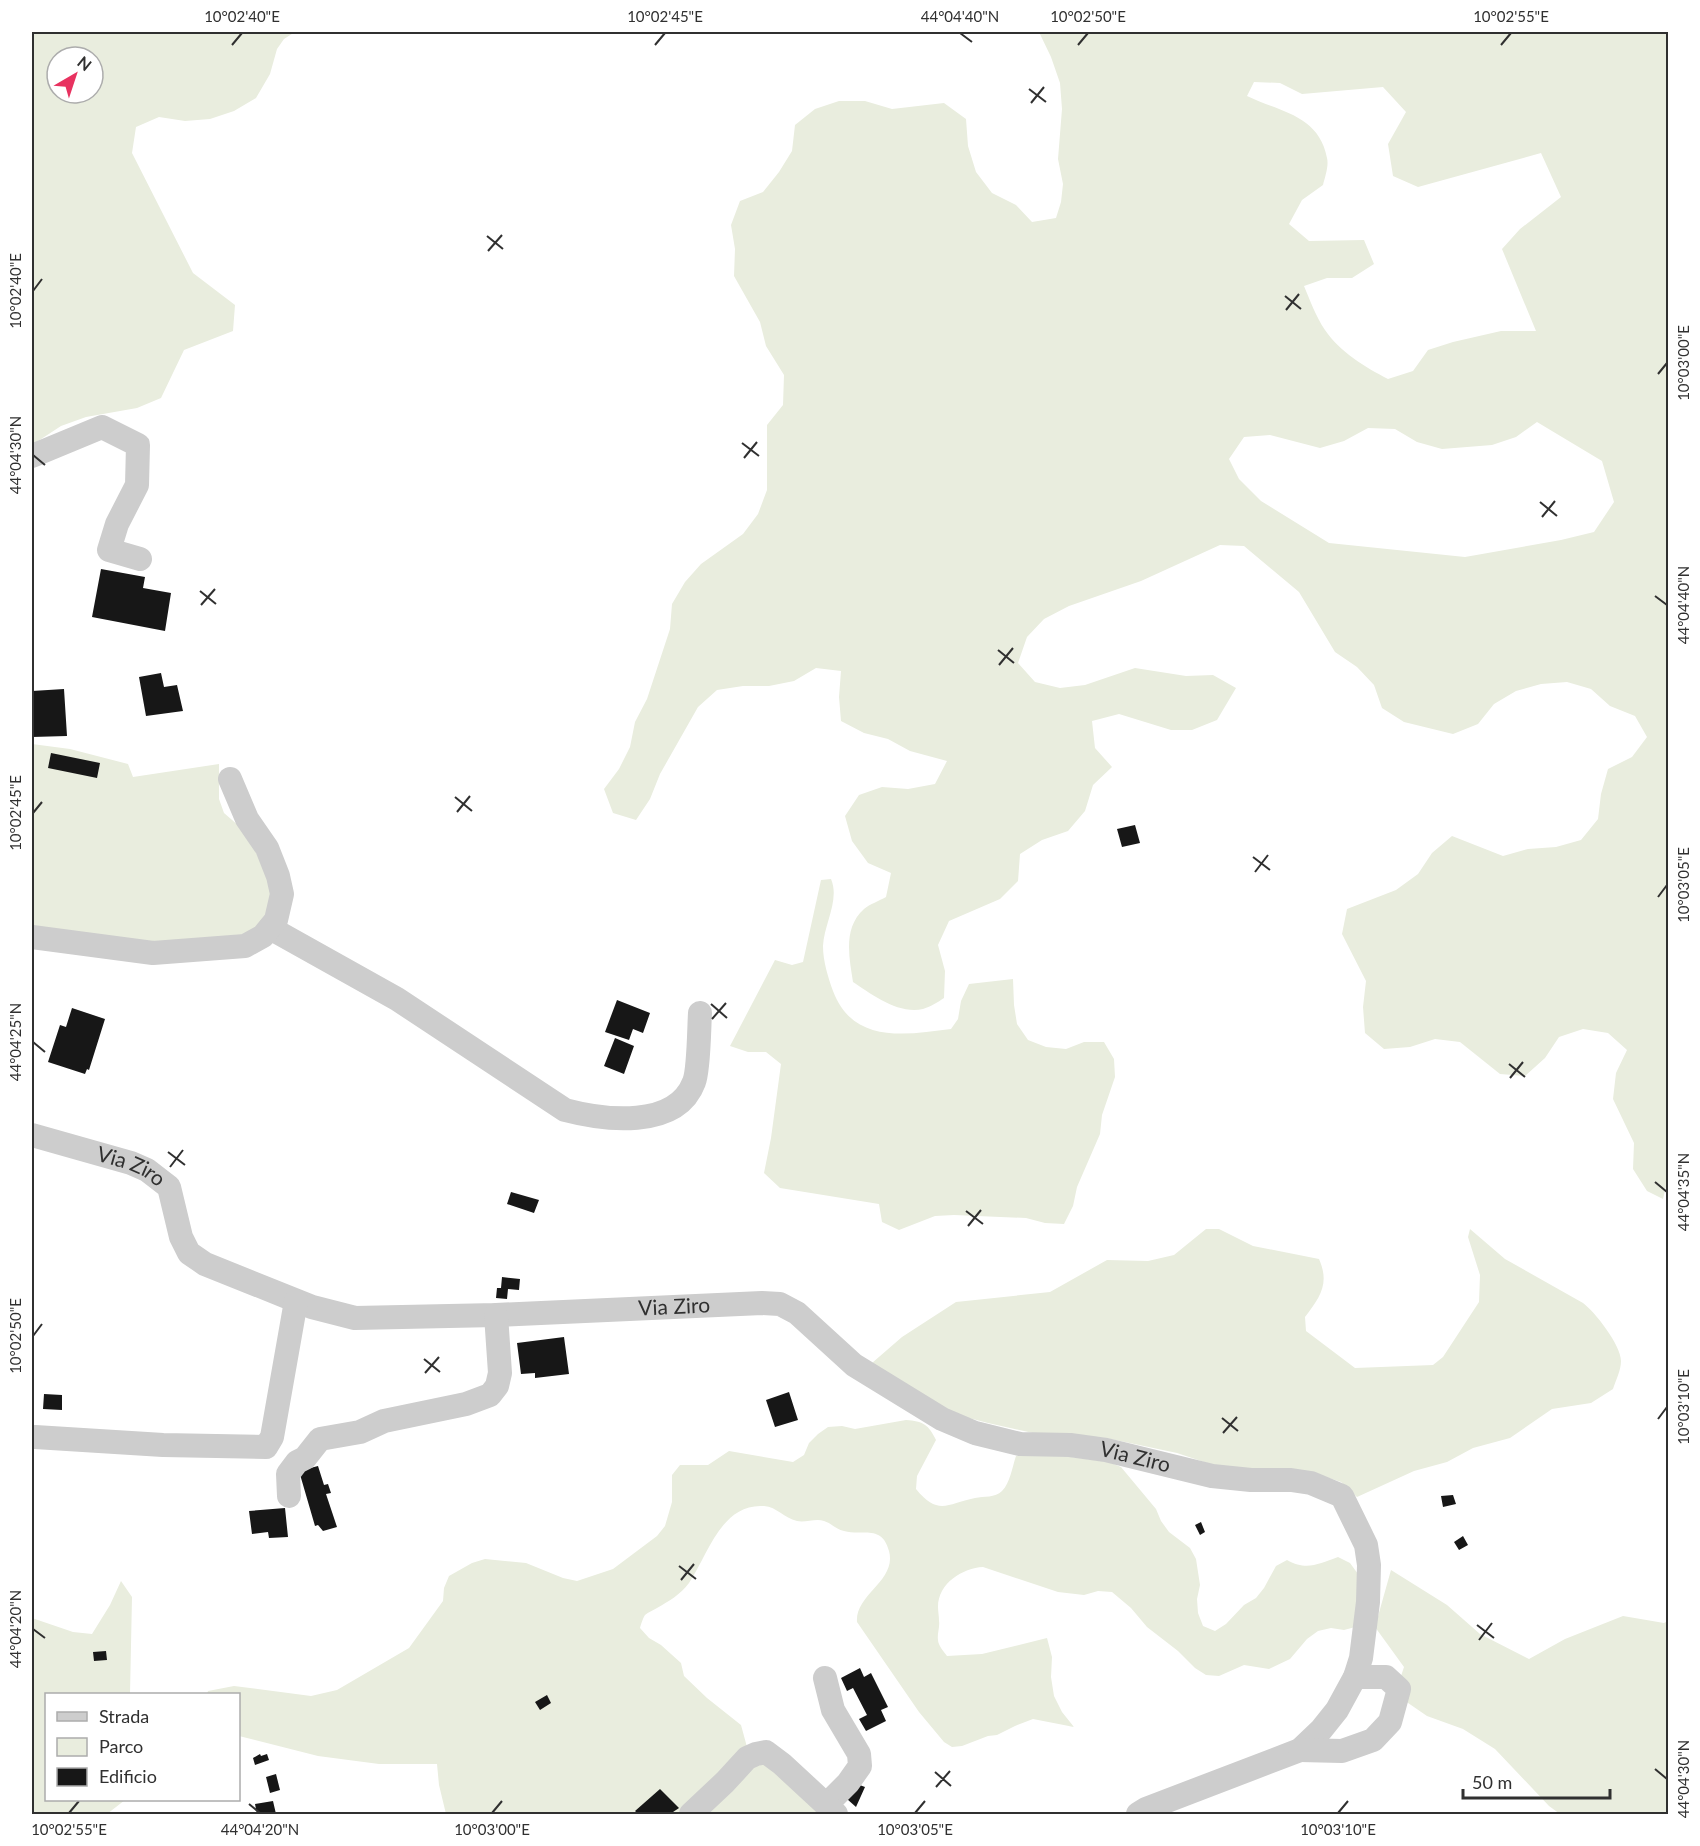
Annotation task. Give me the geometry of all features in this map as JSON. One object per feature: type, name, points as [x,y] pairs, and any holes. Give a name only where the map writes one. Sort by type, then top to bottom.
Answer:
[{"type":"street","points":[[32,456],[102,427],[138,445],[137,485],[117,524],[109,550],[141,559]]},
{"type":"street","points":[[32,937],[153,953],[245,946],[262,936],[276,920],[282,894],[267,848],[247,819],[230,779]]},
{"type":"street","points":[[270,928],[397,999],[565,1110],[587,1116],[644,1119],[671,1109],[686,1097],[695,1081],[700,1013]]},
{"type":"street","name":"Via Ziro","points":[[32,1136],[131,1163],[147,1170],[169,1187],[181,1237],[189,1253],[205,1264],[296,1301],[355,1317],[496,1315],[762,1303],[780,1305],[797,1313],[854,1365],[942,1419],[975,1433],[1020,1444],[1070,1445],[1106,1450],[1212,1476],[1251,1480],[1291,1480],[1311,1484],[1342,1496],[1366,1545],[1369,1565],[1368,1602],[1361,1658],[1355,1677]]},
{"type":"street","points":[[35,1437],[164,1445],[266,1447],[272,1437],[296,1301]]},
{"type":"street","points":[[289,1496],[288,1474],[320,1439],[360,1432],[384,1421],[466,1404],[490,1395],[497,1386],[500,1373],[496,1315]]},
{"type":"street","points":[[1138,1815],[1146,1809],[1300,1750],[1342,1751],[1373,1740],[1390,1722],[1399,1689],[1386,1677],[1355,1677],[1337,1710],[1321,1730],[1300,1750]]},
{"type":"street","points":[[691,1815],[747,1758],[766,1752],[831,1810],[860,1766],[859,1754],[833,1710],[825,1678]]},
{"type":"green space","points":[[32,32],[295,32],[284,39],[277,49],[270,74],[256,98],[234,111],[210,119],[185,121],[159,117],[136,127],[132,153],[193,273],[235,305],[233,331],[184,350],[161,398],[137,408],[86,417],[61,426],[32,445]]},
{"type":"green space","points":[[1039,32],[1668,32],[1668,1178],[1663,1199],[1647,1191],[1633,1169],[1634,1143],[1613,1099],[1616,1073],[1627,1050],[1608,1033],[1583,1029],[1559,1037],[1545,1058],[1525,1076],[1500,1074],[1460,1042],[1435,1039],[1410,1047],[1384,1049],[1365,1033],[1363,1007],[1366,981],[1342,934],[1347,909],[1396,890],[1418,874],[1432,853],[1452,836],[1503,856],[1528,849],[1556,847],[1581,840],[1598,819],[1601,794],[1608,769],[1632,757],[1647,737],[1635,716],[1610,706],[1591,689],[1567,682],[1541,684],[1516,691],[1494,704],[1478,724],[1453,734],[1404,722],[1382,708],[1374,685],[1357,667],[1335,652],[1299,592],[1244,546],[1220,545],[1141,581],[1069,606],[1044,619],[1027,637],[1018,663],[1035,682],[1060,688],[1085,685],[1135,668],[1186,676],[1213,675],[1236,688],[1217,720],[1192,730],[1171,730],[1119,714],[1092,721],[1095,748],[1112,767],[1093,785],[1085,811],[1068,831],[1042,840],[1020,854],[1018,881],[1000,899],[949,921],[938,945],[945,971],[944,998],[928,1007],[914,1010],[895,1006],[853,982],[849,943],[853,925],[864,909],[886,897],[891,873],[868,863],[852,841],[845,816],[859,795],[882,787],[908,789],[935,784],[947,761],[910,751],[888,739],[864,733],[841,721],[839,697],[841,671],[816,668],[794,681],[769,686],[743,686],[717,690],[698,707],[660,774],[650,799],[636,820],[613,813],[604,789],[619,769],[630,747],[635,722],[647,699],[670,629],[672,604],[685,582],[701,564],[743,534],[758,514],[767,490],[767,425],[783,405],[784,375],[766,346],[760,322],[734,276],[735,249],[731,225],[740,201],[763,192],[792,151],[795,125],[815,109],[839,101],[865,101],[892,109],[944,103],[966,119],[968,146],[976,172],[992,193],[1016,205],[1032,222],[1056,218],[1063,184],[1058,159],[1062,109],[1060,83]],"holes":[[[1254,82],[1280,83],[1302,94],[1383,87],[1406,112],[1388,144],[1393,176],[1418,187],[1541,153],[1561,197],[1520,229],[1502,249],[1536,331],[1501,331],[1428,350],[1413,371],[1388,379],[1345,352],[1322,325],[1304,286],[1327,278],[1352,278],[1374,264],[1364,240],[1309,241],[1289,224],[1302,200],[1323,185],[1327,158],[1316,132],[1307,124],[1285,111],[1247,96]],[[1537,422],[1602,461],[1614,502],[1594,532],[1465,557],[1329,543],[1261,501],[1239,479],[1229,459],[1244,437],[1270,435],[1320,448],[1344,441],[1368,428],[1395,429],[1417,442],[1442,449],[1492,445],[1516,437]]]},
{"type":"green space","points":[[32,744],[70,749],[128,764],[133,777],[219,764],[219,799],[224,813],[246,832],[275,891],[269,918],[242,940],[156,947],[32,932]]},
{"type":"green space","points":[[831,879],[834,895],[824,938],[824,957],[833,991],[842,1008],[853,1020],[867,1028],[899,1034],[951,1029],[958,1019],[961,1001],[969,984],[1013,979],[1017,1024],[1028,1040],[1046,1047],[1066,1049],[1084,1042],[1104,1042],[1114,1059],[1115,1077],[1102,1115],[1100,1134],[1064,1224],[1045,1223],[1026,1218],[954,1215],[935,1216],[899,1230],[882,1222],[879,1204],[780,1188],[764,1173],[781,1064],[766,1052],[748,1052],[730,1046],[775,960],[792,965],[803,962],[821,880]]},
{"type":"green space","points":[[1206,1229],[1219,1229],[1253,1246],[1319,1259],[1324,1276],[1322,1290],[1305,1317],[1306,1331],[1355,1368],[1433,1365],[1443,1357],[1479,1302],[1480,1275],[1468,1237],[1470,1229],[1505,1259],[1583,1303],[1594,1314],[1612,1338],[1620,1354],[1620,1368],[1613,1389],[1591,1403],[1552,1409],[1510,1438],[1473,1448],[1447,1462],[1414,1471],[1357,1497],[1341,1482],[1323,1476],[1219,1467],[1177,1453],[1106,1438],[1042,1435],[946,1412],[872,1363],[902,1337],[956,1302],[1050,1292],[1107,1260],[1148,1261],[1174,1255]]},
{"type":"green space","points":[[906,1420],[917,1421],[925,1425],[936,1440],[917,1476],[916,1489],[931,1503],[943,1506],[993,1496],[1002,1491],[1007,1484],[1016,1456],[1056,1455],[1109,1462],[1121,1467],[1156,1509],[1169,1532],[1190,1548],[1196,1559],[1200,1585],[1197,1599],[1198,1613],[1203,1626],[1215,1631],[1226,1624],[1244,1605],[1256,1598],[1276,1566],[1287,1560],[1307,1566],[1338,1557],[1350,1563],[1358,1574],[1359,1626],[1344,1630],[1331,1628],[1318,1631],[1307,1639],[1290,1659],[1269,1669],[1244,1665],[1219,1676],[1206,1675],[1147,1627],[1131,1608],[1112,1592],[1098,1591],[1084,1595],[1058,1592],[983,1567],[968,1570],[953,1578],[939,1598],[938,1642],[941,1648],[947,1656],[982,1654],[1047,1638],[1052,1657],[1051,1677],[1054,1696],[1062,1712],[1074,1727],[1033,1719],[997,1735],[952,1747],[944,1742],[919,1712],[857,1622],[862,1603],[882,1579],[890,1562],[889,1551],[882,1537],[871,1533],[841,1530],[821,1520],[797,1521],[769,1507],[749,1507],[726,1522],[689,1583],[674,1597],[645,1615],[640,1628],[681,1663],[684,1676],[741,1725],[747,1747],[828,1814],[446,1814],[437,1764],[379,1764],[318,1756],[240,1736],[240,1693],[207,1693],[234,1686],[311,1696],[337,1690],[409,1648],[443,1601],[444,1588],[449,1576],[472,1563],[485,1559],[526,1563],[563,1578],[577,1581],[613,1569],[657,1536],[665,1526],[672,1502],[672,1475],[680,1465],[708,1465],[729,1451],[793,1462],[804,1455],[809,1443],[828,1427],[842,1426],[855,1429]]},
{"type":"green space","points":[[1391,1570],[1447,1605],[1480,1634],[1529,1659],[1565,1639],[1623,1616],[1664,1623],[1668,1621],[1668,1813],[1560,1814],[1549,1806],[1495,1749],[1463,1729],[1427,1716],[1395,1694],[1404,1667],[1375,1627]]},
{"type":"green space","points":[[121,1581],[132,1597],[130,1693],[45,1693],[45,1801],[124,1801],[107,1814],[32,1814],[32,1618],[73,1632],[92,1634],[110,1605]]},
{"type":"building","points":[[101,569],[145,577],[143,588],[171,593],[165,631],[92,617]]},
{"type":"building","points":[[161,673],[164,687],[177,685],[183,711],[146,716],[139,677]]},
{"type":"building","points":[[64,689],[67,736],[32,737],[32,691]]},
{"type":"building","points":[[51,753],[100,763],[97,778],[48,768]]},
{"type":"building","points":[[1135,825],[1140,843],[1122,847],[1117,829]]},
{"type":"building","points":[[617,1000],[650,1013],[643,1033],[633,1029],[629,1040],[605,1032]]},
{"type":"building","points":[[72,1008],[105,1019],[89,1070],[87,1069],[85,1074],[48,1062],[60,1025],[66,1027]]},
{"type":"building","points":[[615,1038],[634,1046],[624,1074],[604,1066]]},
{"type":"building","points":[[511,1192],[539,1200],[534,1213],[507,1204]]},
{"type":"building","points":[[502,1277],[520,1279],[519,1290],[508,1289],[507,1299],[496,1298],[497,1288],[501,1288]]},
{"type":"building","points":[[564,1337],[569,1374],[535,1378],[535,1373],[521,1374],[517,1343]]},
{"type":"building","points":[[789,1392],[798,1420],[775,1427],[766,1400]]},
{"type":"building","points":[[44,1394],[62,1395],[62,1410],[43,1409]]},
{"type":"building","points":[[318,1466],[324,1485],[328,1484],[331,1493],[326,1494],[337,1527],[323,1531],[318,1525],[315,1526],[299,1471]]},
{"type":"building","points":[[1453,1495],[1456,1504],[1443,1507],[1441,1496]]},
{"type":"building","points":[[285,1508],[288,1537],[269,1538],[268,1532],[252,1534],[249,1511]]},
{"type":"building","points":[[1201,1522],[1205,1532],[1200,1535],[1195,1525]]},
{"type":"building","points":[[1463,1536],[1468,1545],[1459,1550],[1454,1542]]},
{"type":"building","points":[[106,1651],[107,1660],[94,1661],[93,1652]]},
{"type":"building","points":[[860,1668],[864,1677],[871,1673],[888,1707],[881,1710],[886,1721],[866,1731],[859,1719],[867,1715],[853,1688],[847,1691],[841,1678]]},
{"type":"building","points":[[547,1695],[551,1703],[540,1710],[535,1702]]},
{"type":"building","points":[[260,1754],[261,1756],[267,1754],[269,1760],[255,1765],[253,1758]]},
{"type":"building","points":[[276,1774],[280,1790],[270,1793],[266,1777]]},
{"type":"building","points":[[857,1784],[865,1787],[856,1807],[847,1799]]},
{"type":"building","points":[[660,1789],[679,1808],[670,1814],[638,1814],[635,1811]]},
{"type":"building","points":[[273,1801],[276,1814],[257,1814],[255,1804]]}]
